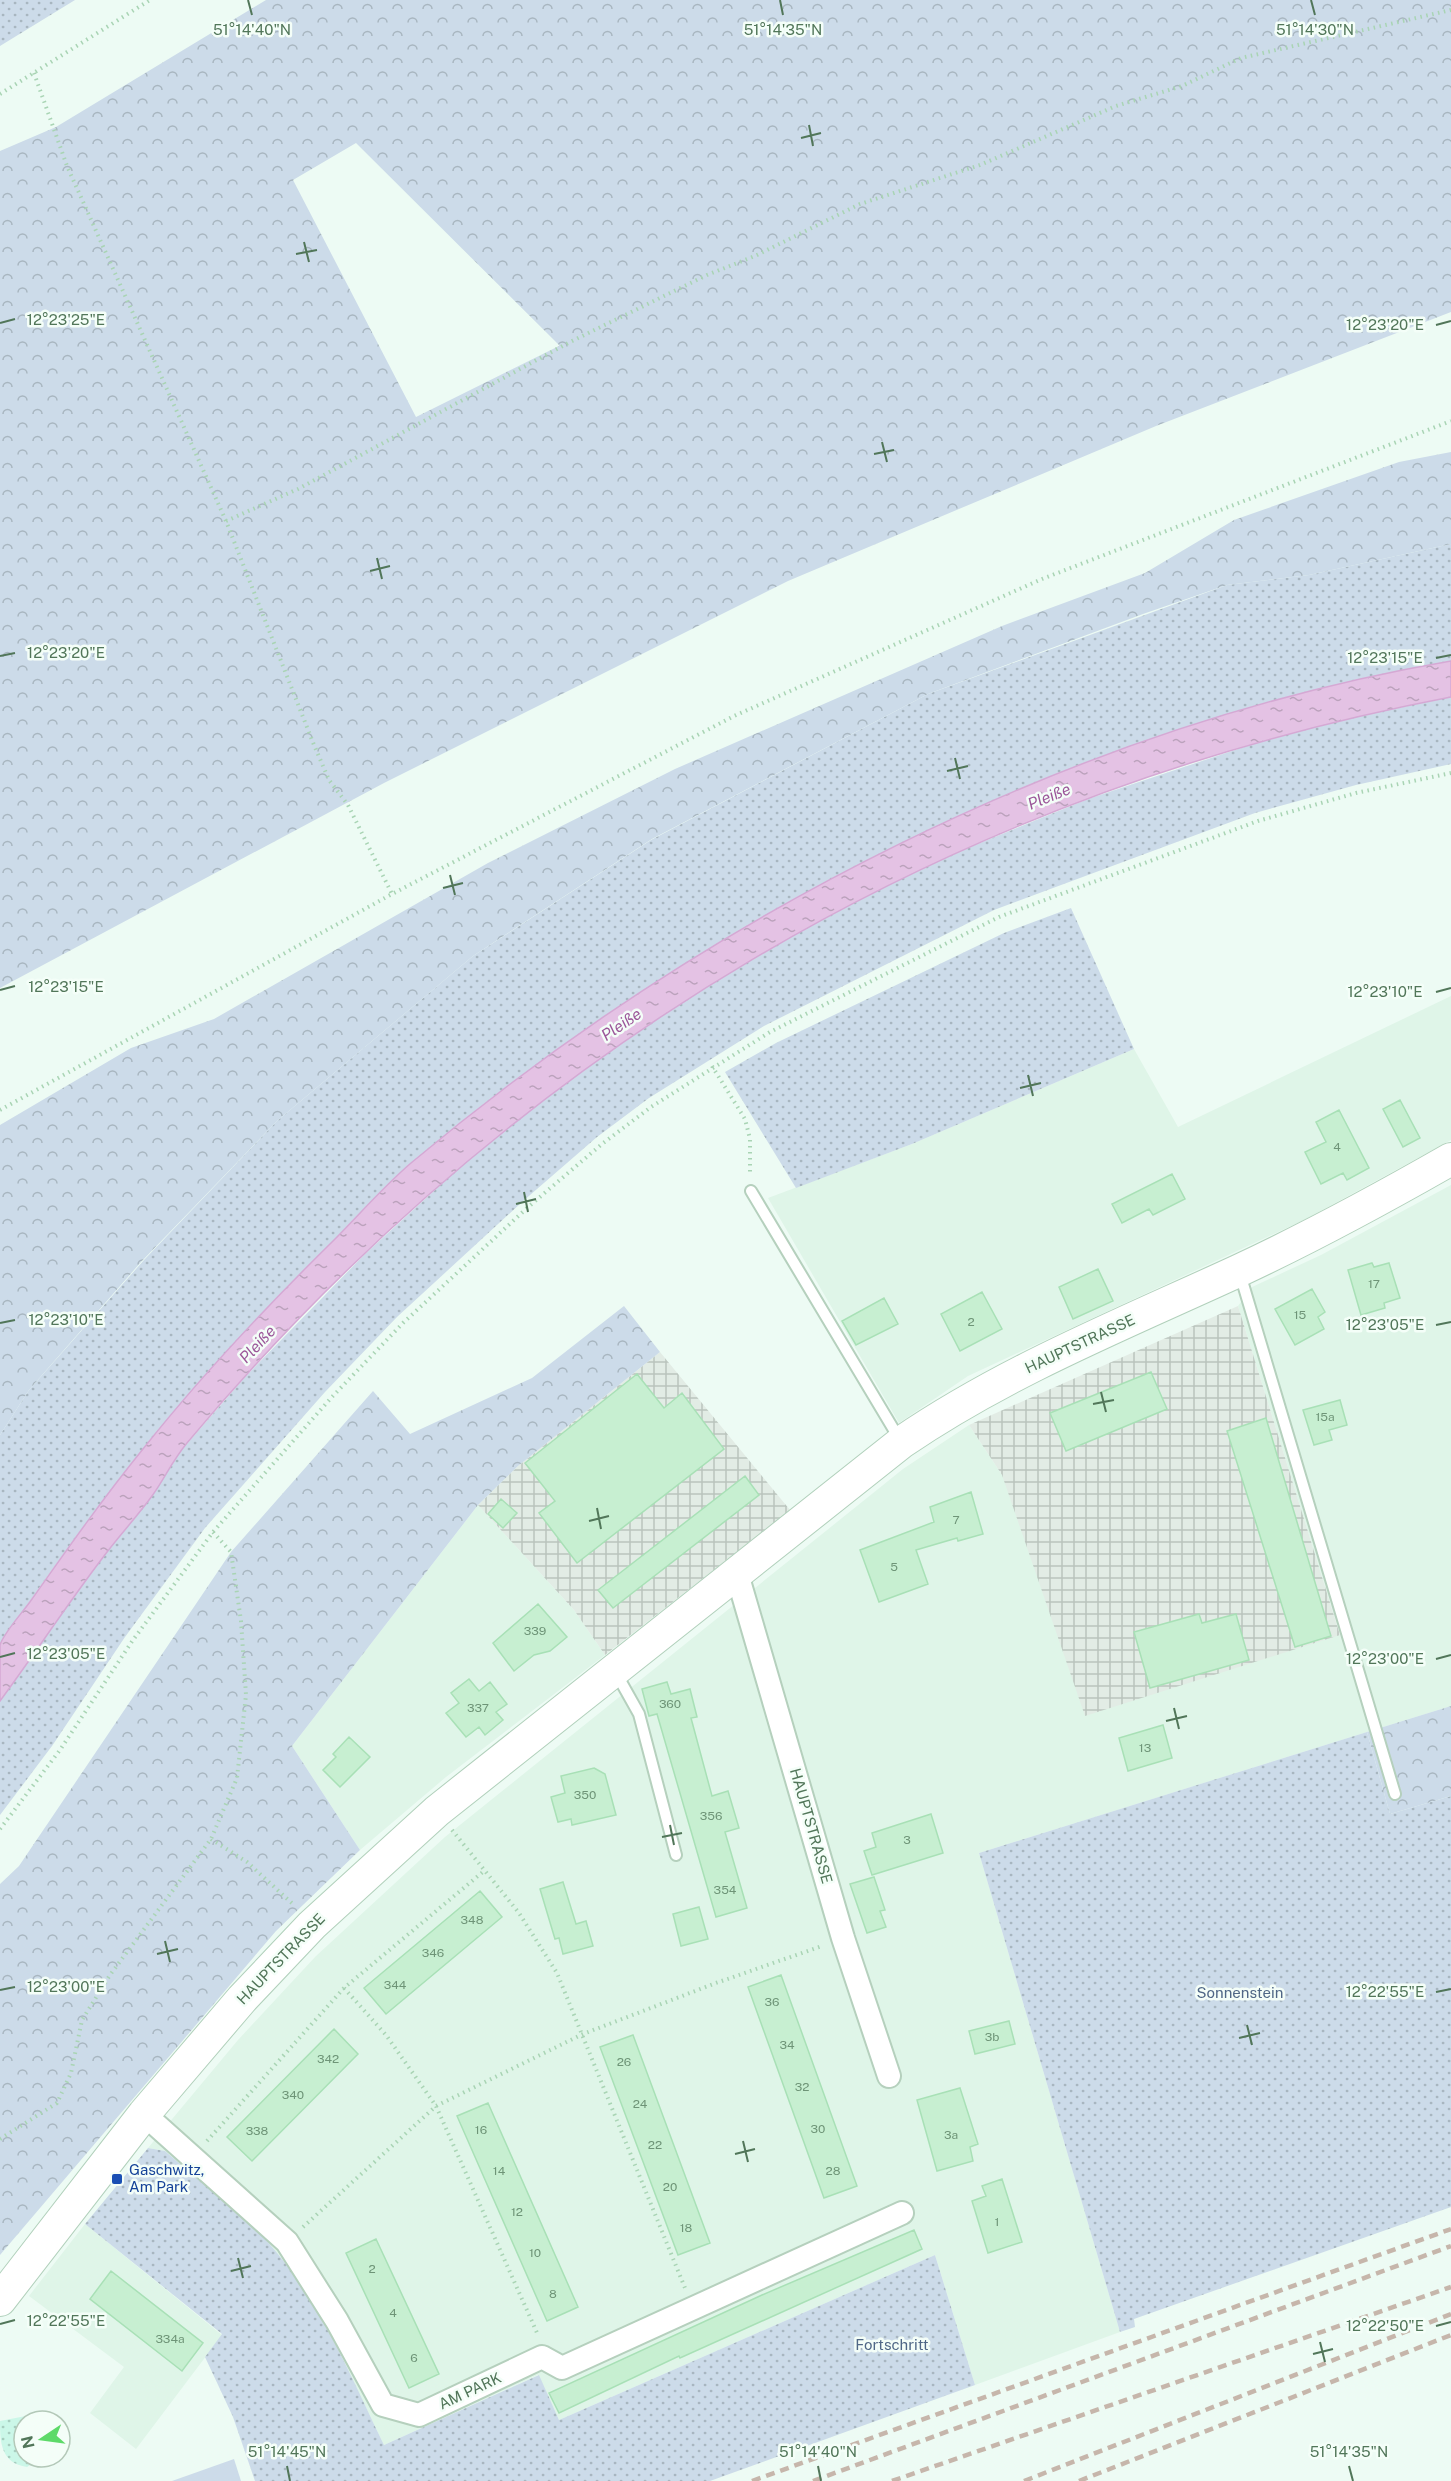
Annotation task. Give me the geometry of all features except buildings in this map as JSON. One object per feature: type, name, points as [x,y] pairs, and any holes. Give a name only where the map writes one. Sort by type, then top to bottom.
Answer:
[{"type":"main road","name":"HAUPTSTRASSE","points":[[0,2300],[99,2168],[242,1999],[312,1925],[437,1811],[902,1442],[951,1408],[1012,1375],[1337,1225],[1451,1159]]},
{"type":"street","name":"HAUPTSTRASSE","points":[[737,1574],[843,1938],[890,2076]]},
{"type":"street","name":"AM PARK","points":[[144,2114],[287,2242],[337,2321],[382,2404],[419,2415],[542,2357]]},
{"type":"street","points":[[542,2357],[562,2368],[902,2213]]},
{"type":"lane","points":[[751,1191],[902,1442]]},
{"type":"lane","points":[[1239,1271],[1395,1794]]},
{"type":"lane","points":[[614,1671],[639,1714],[676,1855]]},
{"type":"path","points":[[0,94],[150,0]]},
{"type":"path","points":[[226,521],[308,484],[570,342],[707,275],[755,256],[860,204],[980,165],[1116,106],[1182,86],[1241,58],[1451,10]]},
{"type":"path","points":[[34,73],[66,166],[226,521],[329,780],[348,805],[392,894]]},
{"type":"path","points":[[0,1110],[392,894],[755,707],[1042,579],[1451,421]]},
{"type":"path","points":[[0,1829],[60,1750],[133,1640],[213,1532],[331,1398],[403,1323],[527,1208],[602,1144],[712,1066],[770,1032],[999,917],[1258,821],[1356,793],[1451,772]]},
{"type":"path","points":[[712,1066],[745,1119],[750,1139],[751,1191]]},
{"type":"path","points":[[0,2139],[57,2103],[71,2073],[82,2020],[110,1975],[211,1839],[237,1778],[246,1695],[241,1621],[231,1552],[213,1532]]},
{"type":"path","points":[[437,1811],[519,1913],[557,1973],[693,2309]]},
{"type":"path","points":[[211,1839],[247,1862],[312,1925]]},
{"type":"path","points":[[192,2157],[344,1988],[485,1870]]},
{"type":"path","points":[[287,2242],[436,2106],[583,2034],[843,1938]]},
{"type":"path","points":[[344,1988],[386,2036],[436,2106],[540,2341],[542,2357]]},
{"type":"shaded area","points":[[1451,996],[1451,1140],[1304,1220],[968,1376],[899,1423],[768,1198],[912,1144],[1134,1049],[1178,1127]]},
{"type":"shaded area","points":[[1451,1185],[1451,1706],[979,1853],[1120,2332],[975,2385],[935,2255],[559,2420],[538,2375],[384,2445],[324,2321],[264,2238],[165,2151],[148,2148],[238,2040],[316,1956],[445,1837],[903,1469],[969,1425],[1002,1475],[1340,1635],[1238,1306],[1252,1287],[1321,1255]]},
{"type":"shaded area","points":[[1238,1306],[1340,1635],[1085,1716],[1002,1475],[969,1425]]},
{"type":"shaded area","points":[[660,1352],[790,1510],[605,1655],[574,1610],[478,1505],[518,1466]]},
{"type":"shaded area","points":[[478,1505],[574,1610],[605,1655],[446,1777],[360,1850],[292,1746]]},
{"type":"shaded area","points":[[85,2224],[222,2335],[136,2449],[90,2413],[124,2367],[29,2296]]},
{"type":"green space","points":[[0,0],[75,0],[0,46]]},
{"type":"green space","points":[[266,0],[1451,0],[1451,312],[1156,426],[788,581],[384,783],[0,988],[0,151],[56,127]],"holes":[[[356,143],[559,345],[416,417],[293,180]]]},
{"type":"green space","points":[[1451,452],[1451,544],[1309,575],[1227,585],[928,694],[652,839],[473,956],[277,1121],[141,1262],[29,1390],[0,1435],[0,1125],[131,1048],[214,1019],[488,863],[675,769],[1002,626],[1145,573],[1234,520],[1399,462]]},
{"type":"green space","points":[[1451,544],[1451,661],[1350,681],[1252,707],[1155,738],[1060,774],[967,814],[875,858],[785,906],[697,958],[586,1030],[479,1108],[389,1184],[238,1340],[113,1488],[74,1539],[0,1645],[0,1435],[29,1390],[144,1260],[277,1121],[473,956],[651,840],[928,694],[1227,585],[1309,575]]},
{"type":"green space","points":[[1451,697],[1451,764],[1356,785],[1255,813],[994,910],[764,1026],[649,1098],[597,1137],[522,1202],[397,1317],[325,1392],[205,1528],[125,1637],[52,1746],[0,1815],[0,1701],[102,1557],[155,1491],[166,1468],[245,1377],[365,1254],[484,1145],[565,1083],[677,1005],[781,941],[926,865],[1088,799],[1259,742],[1325,723]]},
{"type":"green space","points":[[1071,908],[1134,1049],[912,1144],[796,1188],[725,1072],[776,1043],[1004,933]]},
{"type":"green space","points":[[624,1306],[660,1352],[518,1466],[478,1505],[292,1746],[360,1850],[276,1931],[0,2255],[0,1884],[19,1866],[231,1552],[373,1391],[410,1434],[532,1378]]},
{"type":"green space","points":[[1451,1706],[1451,1796],[1390,1814],[1367,1732]]},
{"type":"green space","name":"Sonnenstein","points":[[1367,1732],[1390,1814],[1451,1796],[1451,2207],[1134,2319],[1135,2327],[1120,2332],[979,1853]]},
{"type":"green space","name":"Fortschritt","points":[[148,2148],[165,2151],[254,2227],[284,2262],[332,2337],[384,2445],[539,2375],[559,2420],[935,2255],[975,2385],[710,2481],[255,2481],[233,2417],[205,2357],[222,2334],[85,2224]]},
{"type":"green space","points":[[234,2459],[241,2481],[172,2481]]},
{"type":"sand","points":[[12,2419],[12,2461],[4,2451],[0,2421]]},
{"type":"water","name":"Pleiße","points":[[1451,661],[1451,697],[1266,740],[1088,799],[917,872],[754,959],[599,1060],[453,1174],[315,1302],[187,1443],[152,1496],[88,1577],[0,1701],[0,1645],[6,1634],[100,1504],[165,1422],[258,1317],[391,1182],[411,1163],[524,1073],[644,990],[769,913],[899,844],[1033,784],[1170,732],[1310,691]]},
{"type":"railway","points":[[752,2481],[1451,2229]]},
{"type":"railway","points":[[813,2481],[1451,2246]]},
{"type":"railway","points":[[892,2481],[1451,2287]]},
{"type":"railway","points":[[1024,2481],[1451,2314]]},
{"type":"railway","points":[[1079,2481],[1451,2335]]},
{"type":"place","name":"Gaschwitz, Am Park","points":[[117,2179]]}]
